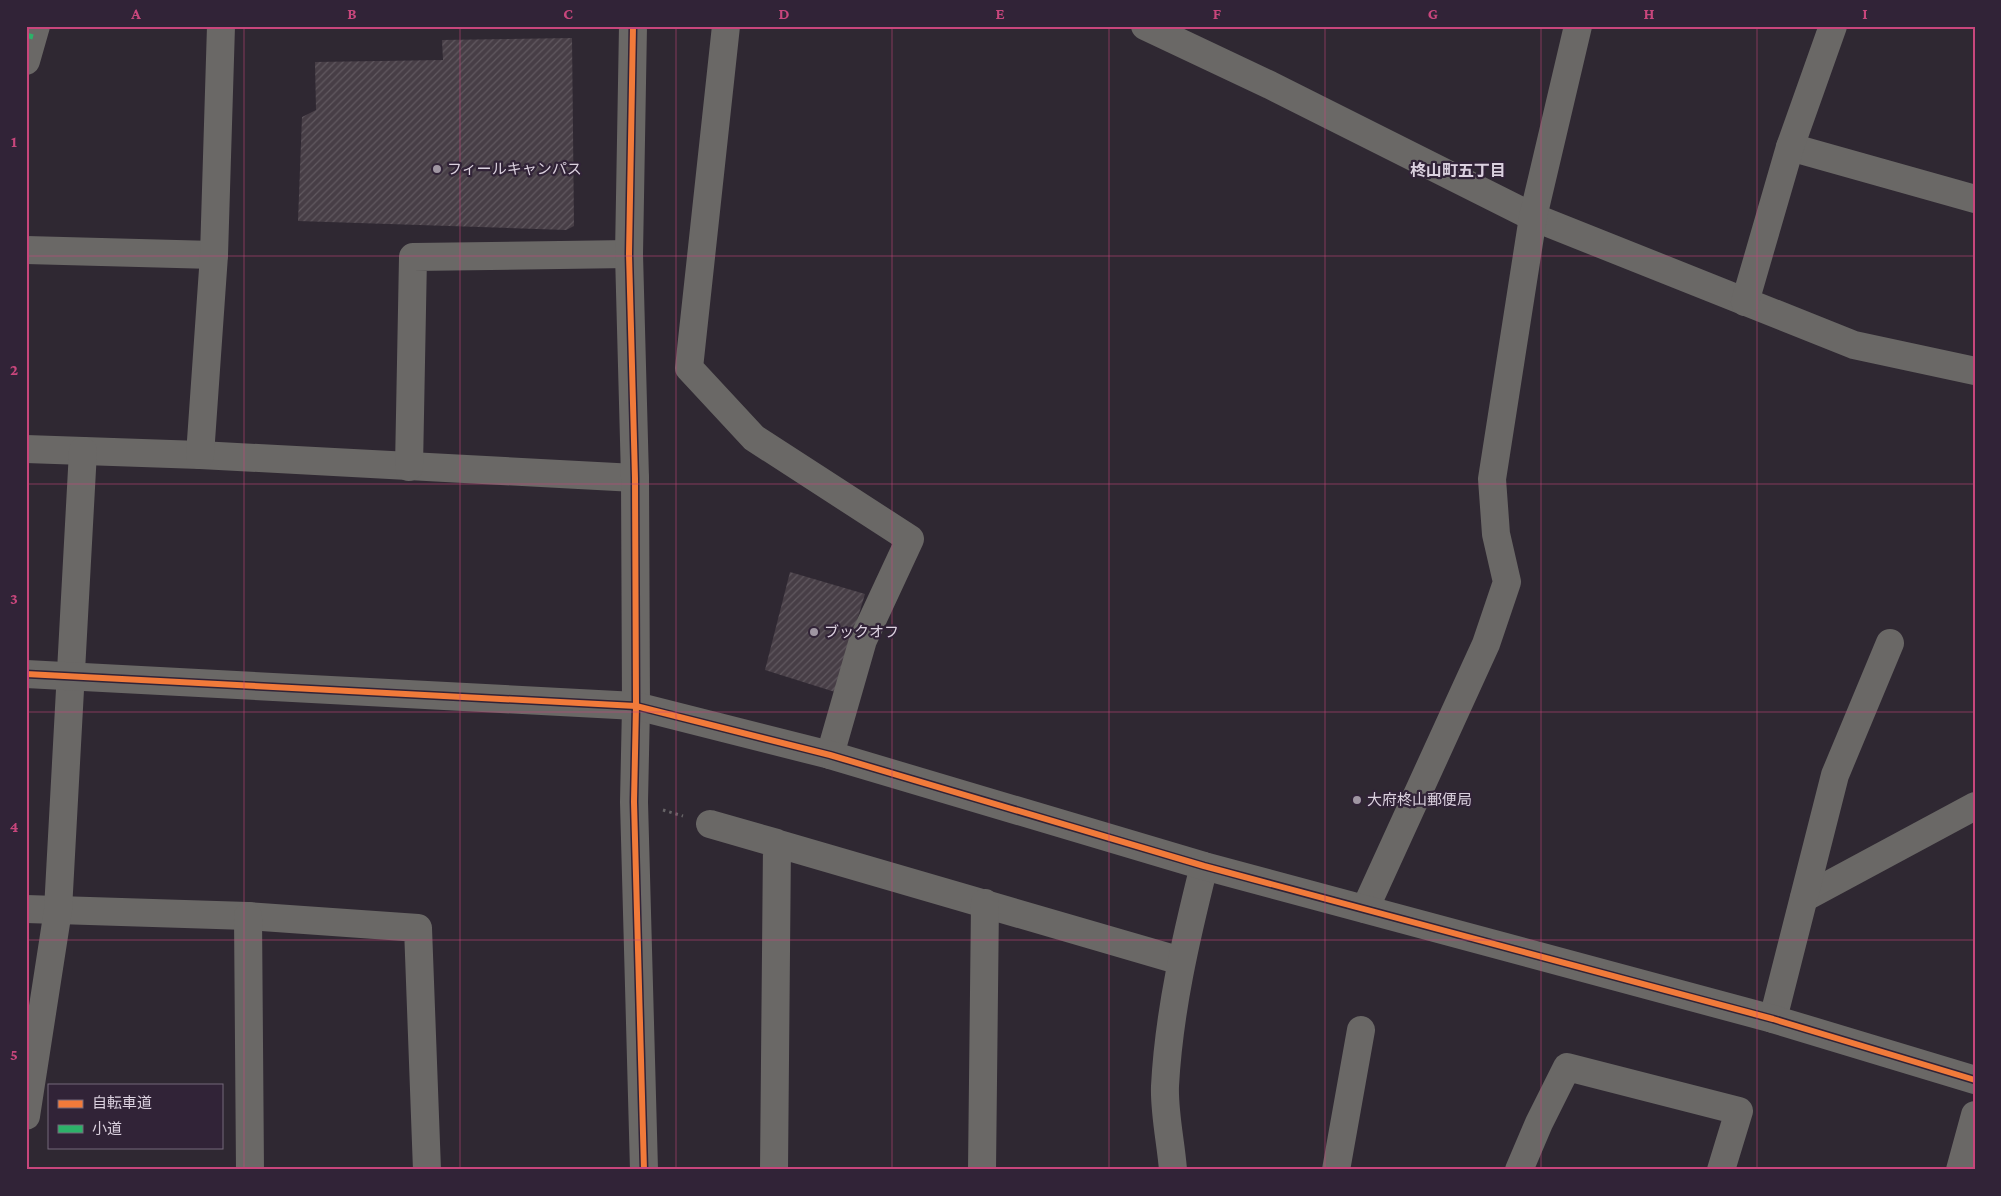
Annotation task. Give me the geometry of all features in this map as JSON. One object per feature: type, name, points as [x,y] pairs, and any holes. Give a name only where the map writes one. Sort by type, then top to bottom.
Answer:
[{"type":"street","points":[[26,61],[36,26]]},
{"type":"street","points":[[200,455],[214,255],[221,26]]},
{"type":"street","points":[[633,26],[628,254],[635,478],[636,706],[634,802],[644,1170]]},
{"type":"street","points":[[1145,26],[1270,85],[1533,217],[1854,345],[1975,371]]},
{"type":"street","points":[[1365,909],[1486,644],[1507,582],[1496,534],[1492,479],[1533,217],[1578,26]]},
{"type":"street","points":[[1745,302],[1790,147],[1833,26]]},
{"type":"street","points":[[726,28],[689,368],[754,438],[910,539],[864,640],[830,755]]},
{"type":"street","points":[[1790,147],[1975,199]]},
{"type":"street","points":[[26,250],[214,255]]},
{"type":"street","points":[[409,467],[412,257],[628,254]]},
{"type":"street","points":[[26,449],[200,455],[635,478]]},
{"type":"street","points":[[26,1116],[58,910],[69,676],[83,451]]},
{"type":"street","points":[[1772,1019],[1835,775],[1890,643]]},
{"type":"street","points":[[26,674],[636,706],[830,755],[1204,866],[1772,1019],[1975,1080]]},
{"type":"street","points":[[1804,898],[1975,806]]},
{"type":"street","points":[[710,824],[1181,961]]},
{"type":"street","points":[[710,824],[776,843],[774,1170]]},
{"type":"street","points":[[1173,1170],[1165,1088],[1181,961],[1204,866]]},
{"type":"street","points":[[982,1170],[985,903]]},
{"type":"street","points":[[26,909],[248,916],[418,928],[427,1170]]},
{"type":"street","points":[[248,916],[250,1170]]},
{"type":"street","points":[[1336,1170],[1361,1030]]},
{"type":"street","points":[[1519,1170],[1539,1123],[1567,1067],[1739,1112],[1721,1170]]},
{"type":"street","points":[[1960,1170],[1975,1114]]},
{"type":"path","points":[[634,802],[710,824]]},
{"type":"building","name":"フィールキャンパス","points":[[572,38],[574,226],[566,230],[298,221],[302,117],[316,110],[315,62],[443,60],[442,40]]},
{"type":"building","name":"ブックオフ","points":[[790,572],[865,594],[835,692],[765,670]]},
{"type":"marked path","points":[[26,35],[33,37]]},
{"type":"cycle path","points":[[633,26],[629,254],[635,478],[636,706],[634,802],[644,1170]]},
{"type":"cycle path","points":[[26,674],[636,706],[830,755],[1204,866],[1773,1019],[1975,1080]]},
{"type":"place","name":"フィールキャンパス","points":[[437,169]]},
{"type":"place","name":"ブックオフ","points":[[814,632]]},
{"type":"place","name":"大府柊山郵便局","points":[[1357,800]]},
{"type":"district","name":"柊山町五丁目","points":[[1458,170]]}]
